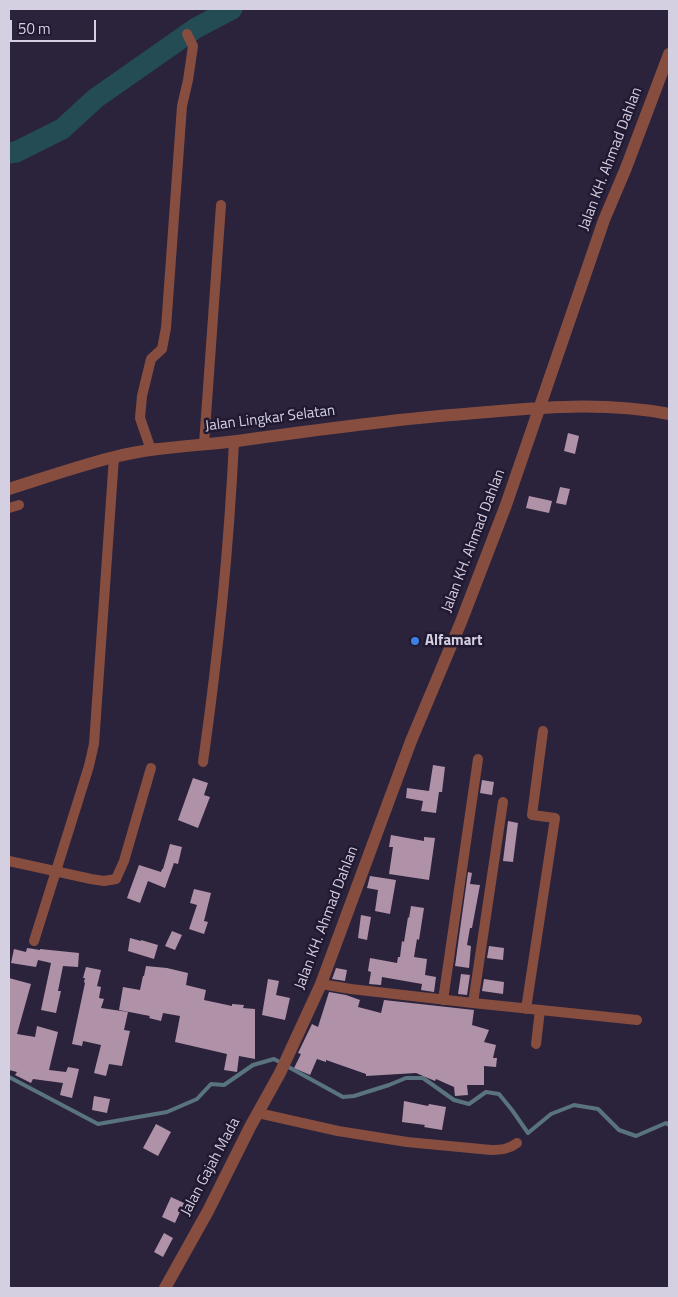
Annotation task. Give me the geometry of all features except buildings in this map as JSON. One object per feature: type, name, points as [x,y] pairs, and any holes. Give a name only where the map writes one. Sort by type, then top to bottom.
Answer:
[{"type":"street","points":[[152,450],[140,418],[146,377],[151,359],[162,349],[166,328],[182,106],[193,46],[187,34]]},
{"type":"street","name":"Jalan KH. Ahmad Dahlan","points":[[283,1067],[321,984],[411,742],[461,622],[506,505],[604,220],[626,168],[669,54]]},
{"type":"street","points":[[204,444],[221,205]]},
{"type":"street","name":"Jalan Lingkar Selatan","points":[[9,489],[114,457],[152,450],[388,421],[541,405],[647,410],[669,414]]},
{"type":"street","points":[[203,762],[212,702],[230,518],[234,441]]},
{"type":"street","points":[[34,941],[89,766],[94,744],[114,457]]},
{"type":"street","points":[[9,508],[19,505]]},
{"type":"street","points":[[526,1009],[555,818],[532,815],[543,731]]},
{"type":"street","points":[[443,1000],[478,760]]},
{"type":"street","points":[[9,861],[104,881],[116,879],[124,861],[151,768]]},
{"type":"street","points":[[474,1003],[503,802]]},
{"type":"street","points":[[321,984],[443,1000],[637,1020]]},
{"type":"street","points":[[536,1044],[540,1010]]},
{"type":"street","name":"Jalan Gajah Mada","points":[[166,1288],[283,1067]]},
{"type":"street","points":[[258,1113],[338,1131],[407,1142],[501,1150],[510,1148],[517,1143]]},
{"type":"waterway","points":[[9,153],[16,152],[62,129],[96,98],[196,28],[232,9]]},
{"type":"waterway","points":[[9,1077],[98,1124],[167,1112],[197,1099],[211,1084],[224,1085],[253,1065],[274,1059],[343,1097],[354,1096],[406,1078],[423,1078],[454,1100],[469,1104],[486,1092],[499,1094],[528,1133],[551,1114],[574,1105],[598,1109],[619,1130],[636,1136],[666,1123],[669,1125]]},
{"type":"place","name":"Alfamart","points":[[415,641]]}]
